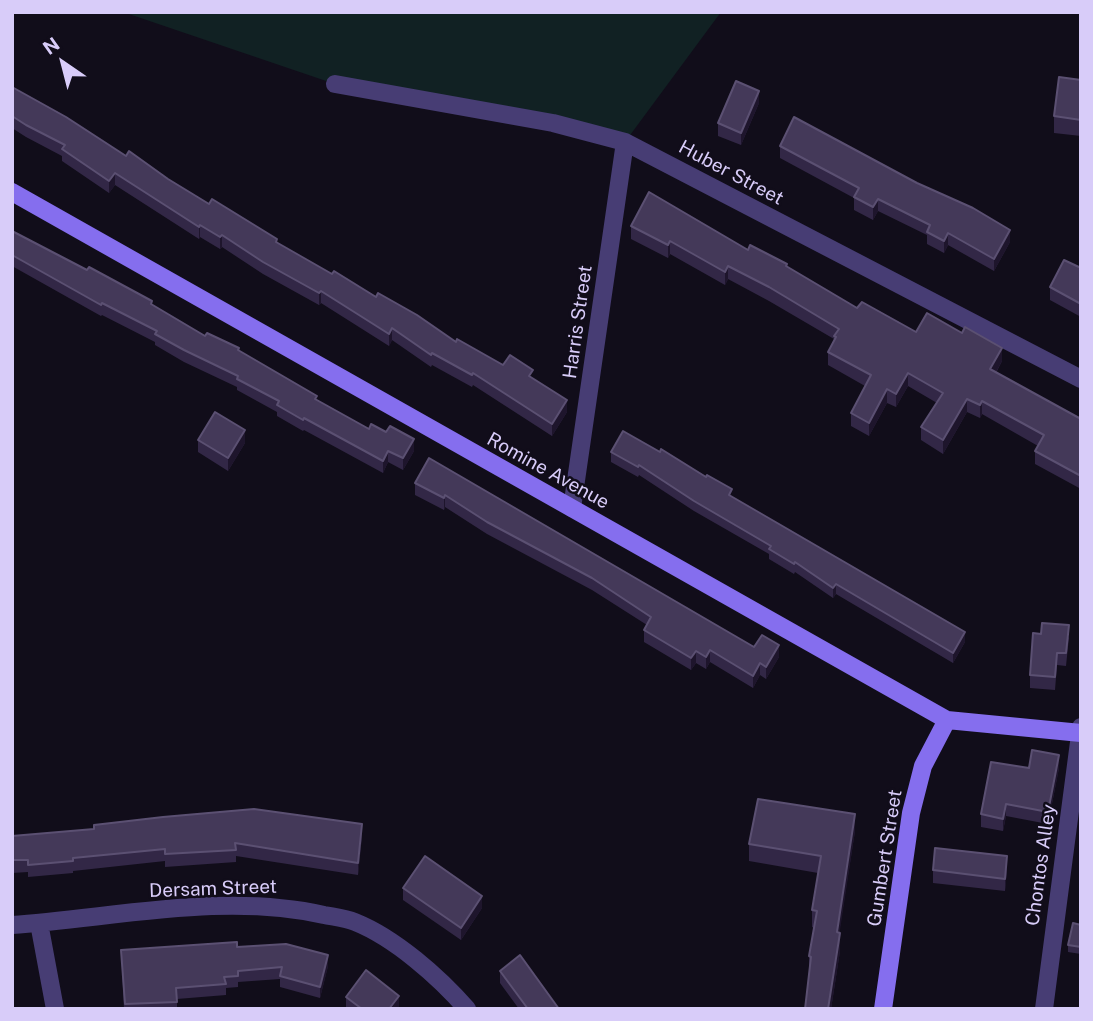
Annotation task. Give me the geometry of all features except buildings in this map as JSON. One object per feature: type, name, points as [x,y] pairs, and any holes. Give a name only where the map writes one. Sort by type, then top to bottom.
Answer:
[{"type":"street","name":"Huber Street","points":[[334,84],[553,123],[625,142],[1081,379]]},
{"type":"street","name":"Harris Street","points":[[572,508],[625,142]]},
{"type":"street","name":"Romine Avenue","points":[[12,192],[947,720],[1081,731]]},
{"type":"street","name":"Gumbert Street","points":[[883,1009],[911,813],[923,766],[947,720]]},
{"type":"street","name":"Chontos Alley","points":[[1044,1009],[1081,731]]},
{"type":"street","name":"Dersam Street","points":[[12,925],[201,907],[290,907],[355,922],[406,951],[448,987],[467,1009]]},
{"type":"street","points":[[39,923],[55,1009]]},
{"type":"shaded area","points":[[123,12],[721,12],[625,142],[335,84]]}]
